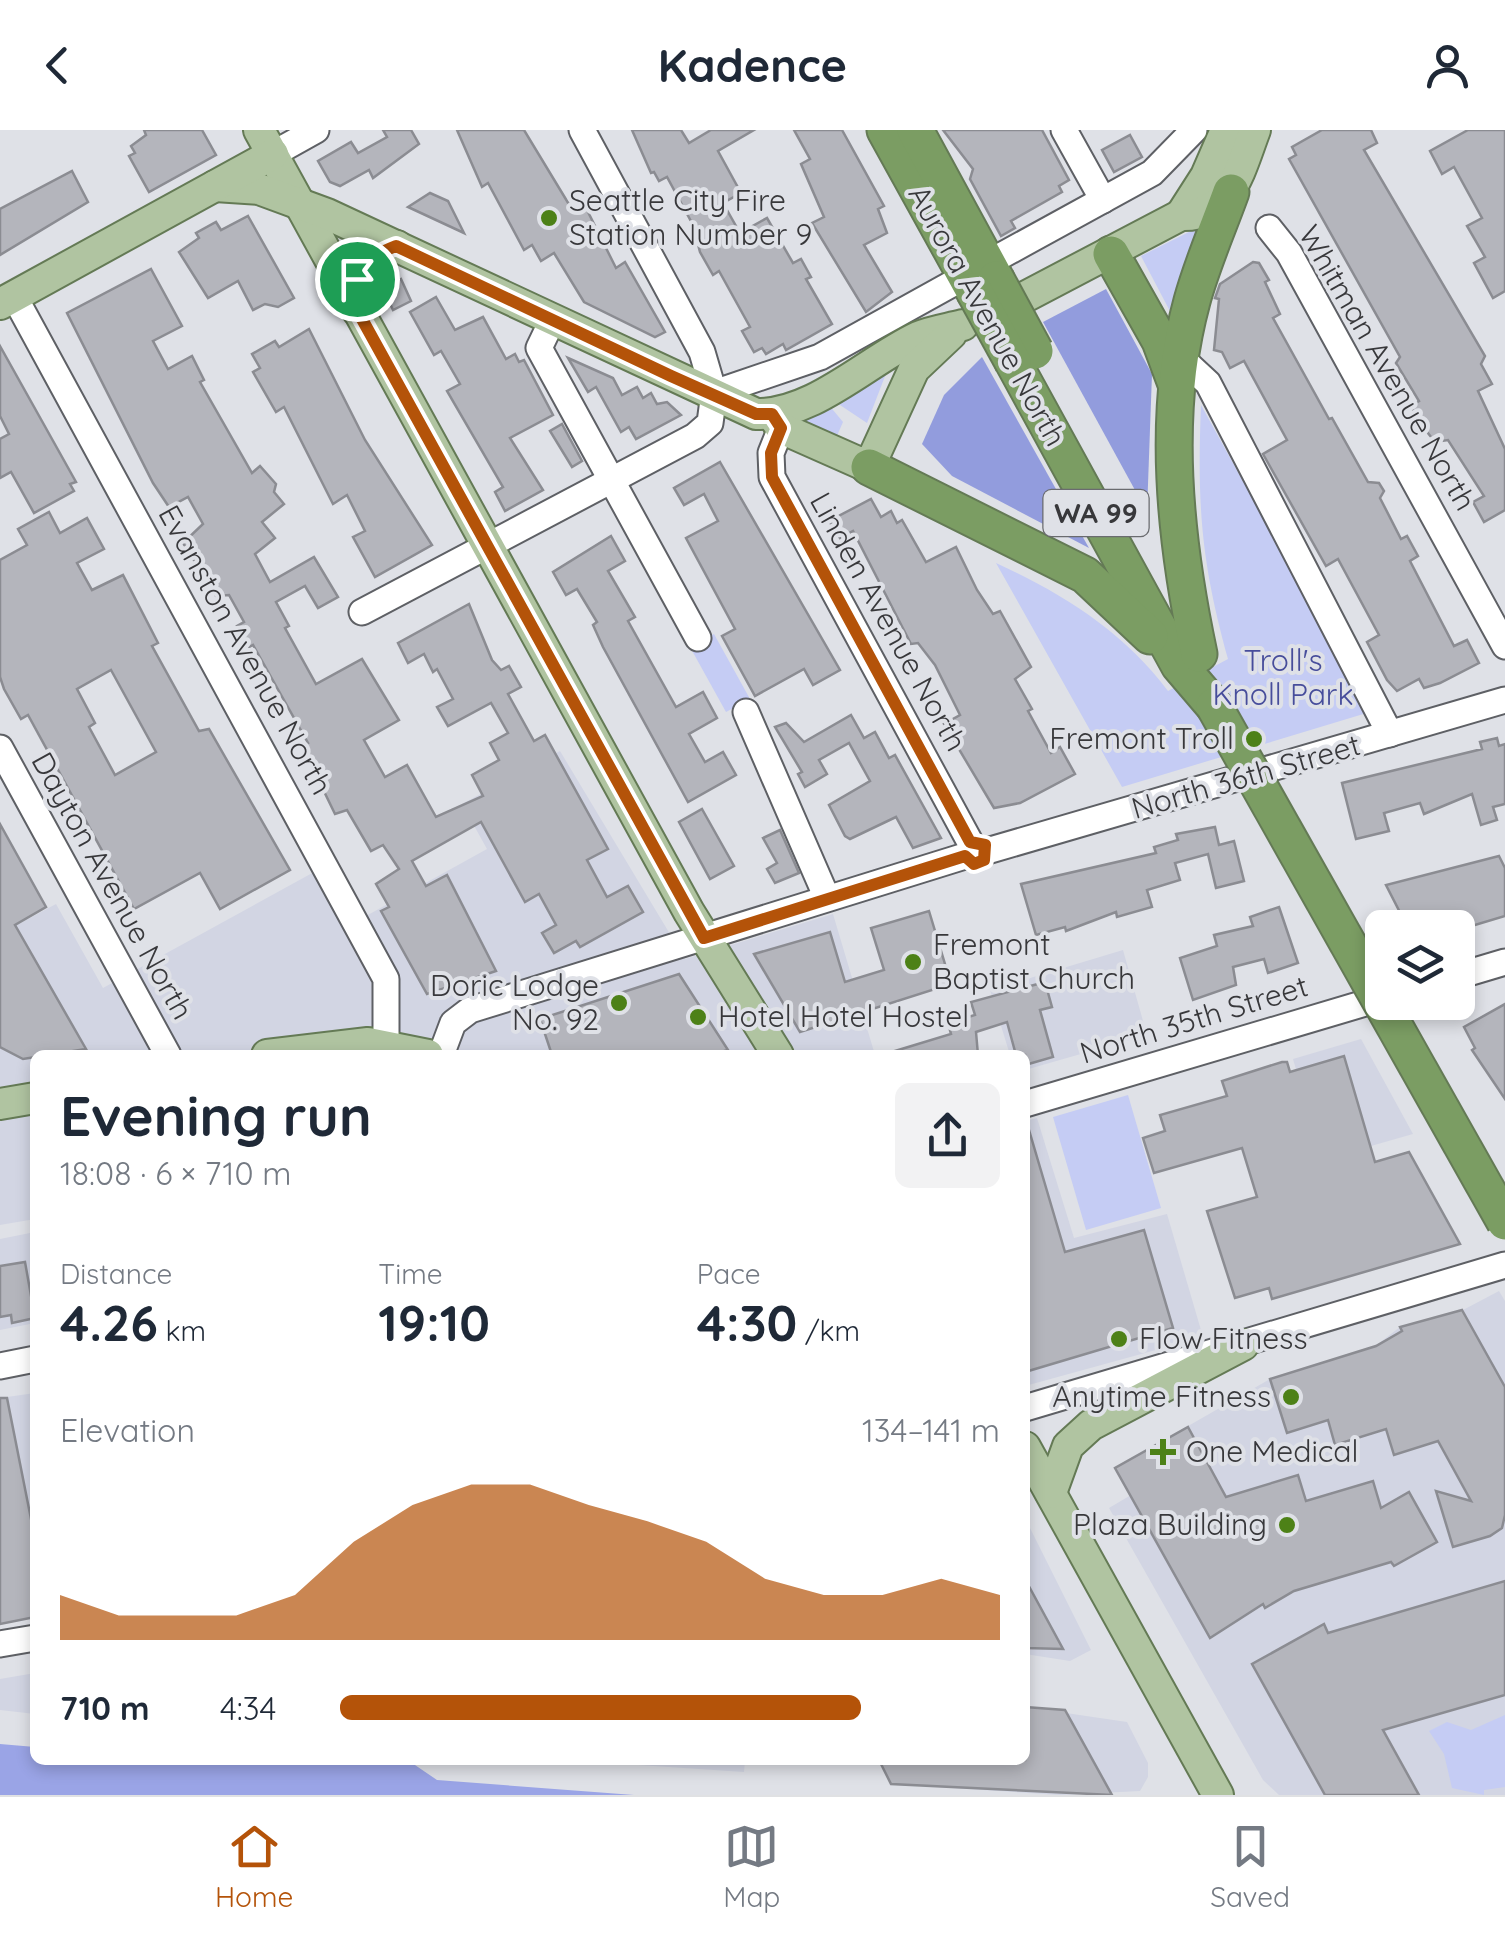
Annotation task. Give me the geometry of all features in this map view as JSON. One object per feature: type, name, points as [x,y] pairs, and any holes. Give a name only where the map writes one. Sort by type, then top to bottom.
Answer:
[{"type":"highway","name":"Aurora Avenue North","points":[[884,130],[989,281]]},
{"type":"highway","name":"Aurora Avenue North","points":[[915,130],[1024,357],[1214,706],[1505,1222]]},
{"type":"highway","points":[[1189,659],[1178,524],[1180,374],[1192,299],[1231,192]]},
{"type":"highway","points":[[1111,254],[1180,374]]},
{"type":"highway","points":[[869,466],[1085,575],[1189,659]]},
{"type":"main road","points":[[989,281],[1111,254],[1181,215],[1206,176],[1226,130]]},
{"type":"main road","points":[[1181,215],[1201,216],[1231,192],[1255,130]]},
{"type":"main road","points":[[7,300],[214,186],[266,142],[704,938],[775,1050]]},
{"type":"main road","points":[[214,186],[259,189],[299,202],[869,466],[914,369],[963,325],[924,334],[776,421]]},
{"type":"main road","points":[[357,310],[357,279],[364,264],[396,246]]},
{"type":"main road","points":[[297,1050],[333,1044],[386,1044],[409,1050]]},
{"type":"main road","points":[[0,1104],[30,1099]]},
{"type":"main road","points":[[1051,1482],[1068,1446],[1090,1425],[1243,1344]]},
{"type":"main road","points":[[1030,1454],[1051,1482],[1218,1794]]},
{"type":"street","points":[[266,142],[316,130]]},
{"type":"street","points":[[362,612],[694,436],[710,423],[714,394],[702,352],[582,130]]},
{"type":"street","points":[[1064,130],[1103,200]]},
{"type":"street","points":[[714,394],[820,358],[989,281],[1103,200],[1152,173],[1194,130]]},
{"type":"street","name":"Whitman Avenue North","points":[[1269,228],[1289,253],[1505,646]]},
{"type":"street","name":"Evanston Avenue North","points":[[7,300],[386,979],[386,1044]]},
{"type":"street","points":[[552,321],[539,348],[698,638]]},
{"type":"street","points":[[1180,374],[1208,383],[1390,734]]},
{"type":"street","name":"Linden Avenue North","points":[[776,421],[772,477],[974,850]]},
{"type":"street","name":"North 36th Street","points":[[443,1050],[453,1022],[464,1013],[974,850],[1262,772],[1505,700]]},
{"type":"street","points":[[746,712],[827,898]]},
{"type":"street","name":"Dayton Avenue North","points":[[0,748],[165,1050]]},
{"type":"street","points":[[1262,772],[1365,957]]},
{"type":"street","points":[[1475,971],[1505,962]]},
{"type":"street","name":"North 35th Street","points":[[1030,1103],[1365,1003]]},
{"type":"street","points":[[1401,1020],[1505,1204]]},
{"type":"street","points":[[1030,1407],[1505,1264]]},
{"type":"street","points":[[0,1366],[30,1360]]},
{"type":"street","points":[[0,1644],[30,1639]]},
{"type":"shaded area","points":[[1106,289],[1152,374],[1147,512],[1043,322]]},
{"type":"shaded area","points":[[982,357],[1089,548],[952,476],[922,444],[944,395]]},
{"type":"shaded area","points":[[560,751],[685,959],[833,914],[874,1050],[30,1050],[30,1220],[0,1225],[0,934],[56,904],[103,988],[325,866],[357,921],[487,849],[462,804]]},
{"type":"shaded area","points":[[1123,950],[1147,1035],[1030,1069],[1030,1050],[1008,1050],[990,990]]},
{"type":"shaded area","points":[[1361,1039],[1413,1134],[1322,1160],[1293,1059]]},
{"type":"shaded area","points":[[1037,1118],[1074,1238],[1167,1214],[1203,1337],[1030,1385],[1030,1120]]},
{"type":"shaded area","points":[[30,1233],[30,1324],[0,1330],[0,1239]]},
{"type":"shaded area","points":[[1499,1291],[1505,1301],[1505,1795],[1279,1795],[1263,1780],[1109,1508],[1131,1495],[1115,1468],[1270,1379],[1374,1347],[1400,1327],[1463,1310]]},
{"type":"shaded area","points":[[30,1394],[30,1618],[0,1624],[0,1398]]},
{"type":"shaded area","points":[[1030,1528],[1091,1650],[1070,1661],[1030,1655]]},
{"type":"shaded area","points":[[30,1674],[30,1713],[0,1710],[0,1679]]},
{"type":"shaded area","points":[[1030,1708],[1127,1722],[1148,1763],[1148,1777],[1140,1791],[1060,1795],[891,1784],[997,1765],[1030,1765]]},
{"type":"shaded area","points":[[0,1744],[30,1747],[30,1765],[415,1765],[437,1780],[634,1795],[0,1795]]},
{"type":"shaded area","points":[[638,1765],[745,1765],[744,1772]]},
{"type":"green space","points":[[1201,226],[1172,315],[1141,256]]},
{"type":"green space","points":[[887,371],[867,423],[834,401]]},
{"type":"green space","points":[[828,404],[843,422],[836,438],[798,421]]},
{"type":"green space","name":"Troll's Knoll Park","points":[[1201,405],[1370,712],[1122,787],[996,563],[1090,616],[1132,650],[1168,691],[1228,659],[1203,533]]},
{"type":"green space","points":[[714,634],[750,699],[726,712],[690,647]]},
{"type":"green space","points":[[1128,1095],[1161,1208],[1086,1230],[1053,1117]]},
{"type":"green space","points":[[1505,1715],[1505,1787],[1484,1790],[1484,1795],[1452,1788],[1444,1754],[1429,1731],[1447,1722],[1471,1730]]},
{"type":"building","points":[[144,130],[202,130],[216,155],[149,192],[129,156],[135,153],[131,146],[146,135]]},
{"type":"building","points":[[383,130],[411,130],[419,144],[373,178],[369,170],[340,186],[330,182],[318,161],[351,142],[358,153],[387,137]]},
{"type":"building","points":[[457,130],[524,130],[570,206],[582,200],[616,268],[625,262],[665,332],[655,337],[584,302],[554,253],[541,261],[532,245],[524,250],[488,183],[482,187]]},
{"type":"building","points":[[632,130],[681,130],[689,143],[711,130],[754,130],[718,151],[741,193],[723,203],[740,233],[767,218],[793,263],[801,259],[811,277],[806,279],[832,324],[786,350],[783,344],[766,354],[762,348],[754,352],[742,331],[750,327],[719,271],[713,275],[700,252],[693,225],[667,177],[659,181],[651,173]]},
{"type":"building","points":[[794,130],[842,130],[884,206],[878,209],[887,233],[864,245],[892,292],[866,312],[812,223],[824,217],[801,164],[810,159]]},
{"type":"building","points":[[943,130],[1042,130],[1069,180],[1059,186],[1062,192],[1011,221],[1015,228],[1001,236],[970,179],[973,169]]},
{"type":"building","points":[[1322,130],[1371,130],[1377,143],[1364,150],[1485,356],[1481,364],[1492,384],[1478,391],[1505,449],[1505,510],[1484,522],[1473,502],[1484,496],[1448,440],[1435,442],[1420,423],[1411,406],[1419,401],[1396,363],[1400,357],[1289,159],[1296,155],[1292,147]]},
{"type":"building","points":[[1468,130],[1505,130],[1505,291],[1493,298],[1474,263],[1485,257],[1467,226],[1482,218],[1454,167],[1442,174],[1430,151]]},
{"type":"building","points":[[1130,135],[1142,157],[1114,172],[1102,150]]},
{"type":"building","points":[[72,171],[88,202],[0,255],[0,209]]},
{"type":"building","points":[[430,193],[448,201],[464,233],[408,207]]},
{"type":"building","points":[[248,216],[294,298],[278,307],[265,304],[253,310],[238,281],[208,298],[179,252],[199,238],[196,233],[216,222],[221,230]]},
{"type":"building","points":[[1253,262],[1259,263],[1269,280],[1265,282],[1280,314],[1273,318],[1329,419],[1332,418],[1368,482],[1379,483],[1384,491],[1380,498],[1401,539],[1407,536],[1418,556],[1410,561],[1454,646],[1467,640],[1479,663],[1440,683],[1424,688],[1419,679],[1397,691],[1387,680],[1367,642],[1379,635],[1338,559],[1326,566],[1263,454],[1287,440],[1244,361],[1230,368],[1222,352],[1214,350],[1219,299],[1215,298],[1220,284]]},
{"type":"building","points":[[151,269],[182,326],[153,341],[168,369],[192,356],[204,380],[200,382],[252,473],[260,466],[276,484],[274,492],[284,504],[262,522],[275,538],[255,554],[270,582],[314,557],[338,597],[318,608],[305,586],[276,602],[289,626],[285,628],[316,684],[362,659],[399,720],[364,740],[385,777],[407,765],[436,817],[483,796],[472,775],[499,760],[490,743],[508,733],[491,703],[448,726],[437,707],[453,699],[437,669],[433,672],[424,654],[408,663],[398,643],[469,604],[492,660],[501,670],[509,666],[521,687],[508,694],[534,741],[545,735],[608,849],[587,860],[607,897],[628,886],[643,912],[580,947],[576,941],[554,953],[542,933],[556,925],[539,894],[525,902],[481,822],[412,861],[426,886],[447,875],[496,971],[427,994],[381,911],[389,907],[376,884],[399,869],[383,845],[371,851],[347,810],[335,814],[302,746],[308,743],[253,645],[249,647],[237,626],[244,622],[229,595],[216,596],[183,543],[203,524],[188,497],[169,507],[153,483],[67,313]]},
{"type":"building","points":[[401,279],[411,301],[393,310],[383,289]]},
{"type":"building","points":[[436,297],[455,330],[483,317],[506,359],[515,354],[519,362],[524,360],[553,415],[510,438],[543,490],[505,511],[495,492],[503,487],[447,391],[460,384],[441,351],[434,355],[410,312]]},
{"type":"building","points":[[309,329],[365,440],[432,545],[375,577],[353,537],[365,531],[347,495],[333,504],[284,407],[276,412],[253,372],[260,368],[252,354],[275,341],[279,347]]},
{"type":"building","points":[[0,346],[76,482],[70,484],[74,491],[34,513],[11,472],[0,478],[0,439],[9,434],[0,416]]},
{"type":"building","points":[[568,358],[613,378],[622,395],[637,387],[643,398],[651,393],[657,404],[667,402],[681,415],[636,439],[629,427],[621,432],[596,387],[588,392]]},
{"type":"building","points":[[562,424],[582,461],[572,467],[550,431]]},
{"type":"building","points":[[720,462],[840,670],[813,685],[804,669],[755,696],[722,636],[735,629],[686,538],[718,521],[704,494],[684,505],[674,488]]},
{"type":"building","points":[[871,499],[881,517],[891,511],[897,523],[902,520],[926,562],[956,547],[977,590],[993,614],[1000,611],[1031,667],[1015,679],[1032,709],[1028,711],[1051,753],[1060,747],[1075,774],[1020,803],[994,808],[944,724],[960,715],[935,665],[918,643],[911,644],[853,531],[840,538],[829,521]]},
{"type":"building","points":[[49,512],[60,533],[87,518],[104,549],[77,563],[92,590],[123,575],[158,643],[152,646],[199,731],[209,729],[290,870],[220,909],[200,873],[134,909],[28,715],[21,719],[0,677],[0,560],[27,545],[18,529]],"holes":[[[111,670],[156,752],[115,775],[89,727],[95,723],[77,689]]]},
{"type":"building","points":[[611,536],[625,561],[608,571],[635,617],[628,621],[676,707],[703,692],[717,718],[689,734],[705,762],[723,752],[736,775],[688,802],[603,647],[593,625],[597,622],[577,589],[566,595],[553,572]]},
{"type":"building","points":[[851,715],[864,738],[875,732],[889,758],[895,755],[941,838],[913,848],[896,817],[850,839],[845,836],[829,805],[870,781],[849,743],[819,760],[827,774],[805,787],[798,774],[802,772],[775,727],[786,723],[804,742]]},
{"type":"building","points":[[1497,738],[1499,746],[1505,744],[1505,804],[1493,807],[1497,820],[1481,825],[1472,794],[1424,814],[1420,803],[1384,813],[1389,831],[1356,839],[1342,783],[1482,749],[1480,742]]},
{"type":"building","points":[[702,809],[734,866],[710,879],[679,822]]},
{"type":"building","points":[[0,824],[46,907],[15,925],[86,1049],[30,1050],[30,1058],[23,1059],[0,1047]]},
{"type":"building","points":[[1215,827],[1219,845],[1234,841],[1244,881],[1216,888],[1208,854],[1175,863],[1180,880],[1147,890],[1152,907],[1117,917],[1116,912],[1066,931],[1065,927],[1036,935],[1021,884],[1156,853],[1154,847],[1178,840],[1176,834]]},
{"type":"building","points":[[780,830],[799,873],[775,883],[767,869],[777,863],[763,838]]},
{"type":"building","points":[[1499,856],[1505,868],[1505,916],[1475,925],[1475,910],[1399,910],[1386,885]]},
{"type":"building","points":[[1279,907],[1298,963],[1268,973],[1264,959],[1233,967],[1236,985],[1193,1000],[1180,958],[1217,946],[1214,935],[1253,926],[1250,917]]},
{"type":"building","points":[[929,911],[951,984],[800,1032],[754,954],[830,932],[845,982],[884,970],[871,928]]},
{"type":"building","points":[[679,974],[728,1050],[550,1050],[540,1019]]},
{"type":"building","points":[[1045,982],[1052,1007],[1040,1010],[1053,1057],[1030,1064],[1030,1050],[1015,1050],[1007,1022],[976,1032],[978,1050],[898,1050],[951,1034],[948,1023],[975,1015],[971,1002]]},
{"type":"building","points":[[1505,1004],[1505,1099],[1472,1050],[1475,1048],[1464,1027]]},
{"type":"building","points":[[1344,1056],[1375,1162],[1409,1152],[1460,1244],[1272,1299],[1269,1288],[1235,1298],[1207,1211],[1257,1197],[1242,1148],[1154,1173],[1143,1138],[1165,1131],[1160,1115],[1227,1096],[1222,1081],[1282,1062],[1287,1062],[1290,1072]]},
{"type":"building","points":[[1030,1133],[1065,1252],[1144,1230],[1173,1328],[1030,1371]]},
{"type":"building","points":[[25,1262],[30,1319],[12,1323],[11,1315],[0,1317],[0,1266]]},
{"type":"building","points":[[1462,1310],[1505,1387],[1505,1515],[1502,1528],[1490,1536],[1453,1547],[1436,1491],[1471,1501],[1438,1441],[1394,1455],[1386,1429],[1335,1445],[1328,1420],[1287,1433],[1270,1379],[1376,1346],[1402,1331],[1400,1327]]},
{"type":"building","points":[[0,1398],[7,1398],[30,1514],[30,1618],[0,1624]]},
{"type":"building","name":"Plaza Building","points":[[1188,1427],[1226,1497],[1298,1475],[1306,1501],[1373,1481],[1381,1508],[1409,1492],[1437,1542],[1394,1566],[1391,1562],[1294,1591],[1265,1608],[1263,1604],[1210,1638],[1115,1468]]},
{"type":"building","points":[[1505,1581],[1505,1695],[1383,1730],[1419,1795],[1325,1795],[1252,1664],[1324,1624],[1328,1633]]},
{"type":"building","points":[[1030,1588],[1063,1649],[1030,1648]]},
{"type":"building","points":[[1030,1707],[1065,1710],[1112,1795],[891,1784],[882,1765],[1030,1765]]},
{"type":"place","name":"Seattle City Fire Station Number 9","points":[[549,218]]},
{"type":"place","name":"Fremont Troll","points":[[1254,739]]},
{"type":"place","name":"Fremont Baptist Church","points":[[913,962]]},
{"type":"place","name":"Doric Lodge No. 92","points":[[619,1003]]},
{"type":"place","name":"Hotel Hotel Hostel","points":[[698,1017]]},
{"type":"place","name":"Flow Fitness","points":[[1119,1339]]},
{"type":"place","name":"Anytime Fitness","points":[[1291,1397]]},
{"type":"place","name":"One Medical","points":[[1163,1452]]},
{"type":"place","name":"Plaza Building","points":[[1287,1525]]},
{"type":"route","points":[[396,246],[756,414],[772,414],[781,428],[771,453],[772,477],[970,842],[985,845],[984,860],[974,864],[965,856],[704,938],[357,310],[357,279],[372,256],[396,246]]}]
